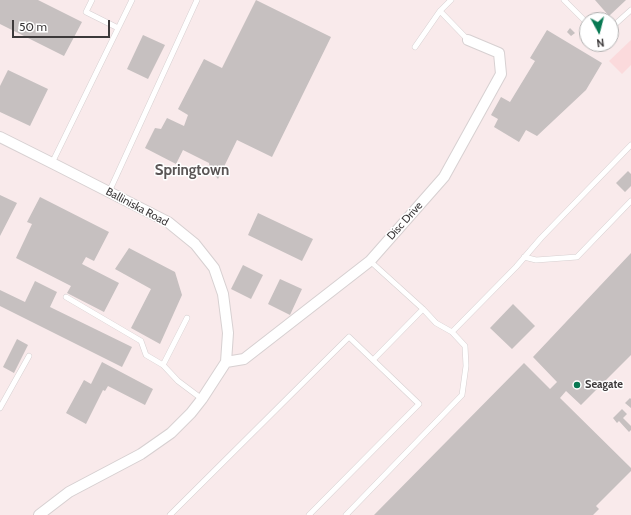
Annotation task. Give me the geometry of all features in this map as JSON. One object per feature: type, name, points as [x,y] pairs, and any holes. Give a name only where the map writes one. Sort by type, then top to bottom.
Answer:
[{"type":"street","name":"Disc Drive","points":[[226,362],[244,359],[370,261],[444,177],[501,74],[499,53],[468,40]]},
{"type":"street","name":"Balliniska Road","points":[[0,137],[168,222],[195,244],[214,268],[223,294],[228,333],[226,362],[202,399],[171,434],[141,454],[69,492],[39,515]]},
{"type":"lane","points":[[92,0],[86,12],[118,28]]},
{"type":"lane","points":[[52,162],[132,0]]},
{"type":"lane","points":[[109,192],[197,0]]},
{"type":"lane","points":[[415,47],[440,11],[452,0]]},
{"type":"lane","points":[[564,0],[579,15]]},
{"type":"lane","points":[[619,21],[631,10]]},
{"type":"lane","points":[[440,11],[468,40]]},
{"type":"lane","points":[[452,332],[516,267],[631,145]]},
{"type":"lane","points":[[524,257],[536,260],[577,257],[631,201]]},
{"type":"lane","points":[[346,515],[462,395],[466,366],[464,346],[452,332],[436,323],[423,309],[370,261]]},
{"type":"lane","points":[[66,297],[141,341],[146,355],[164,365],[178,381],[202,399]]},
{"type":"lane","points":[[373,360],[423,309]]},
{"type":"lane","points":[[164,365],[187,318]]},
{"type":"lane","points":[[170,515],[349,337],[419,404],[309,515]]},
{"type":"lane","points":[[0,408],[29,356]]},
{"type":"shaded area","points":[[0,0],[631,0],[631,515],[0,515]]},
{"type":"shaded area","points":[[631,40],[631,65],[622,74],[609,61]]},
{"type":"building","points":[[0,0],[38,0],[82,22],[64,56],[0,24]]},
{"type":"building","points":[[256,0],[331,37],[272,157],[237,140],[218,179],[210,169],[209,163],[183,150],[176,164],[145,148],[155,128],[161,129],[167,118],[184,126],[188,115],[178,109],[204,59],[222,68]]},
{"type":"building","points":[[595,0],[626,0],[613,12],[606,12]]},
{"type":"building","points":[[570,28],[575,33],[571,36],[567,32]]},
{"type":"building","points":[[547,30],[579,49],[579,52],[584,52],[602,63],[586,90],[537,136],[526,130],[519,142],[494,127],[498,119],[491,115],[501,97],[510,102],[535,61],[530,58]]},
{"type":"building","points":[[143,35],[165,45],[148,79],[127,69]]},
{"type":"building","points":[[8,70],[48,89],[30,126],[0,112],[0,86]]},
{"type":"building","points":[[628,171],[631,174],[631,186],[625,192],[616,183]]},
{"type":"building","points":[[0,195],[17,203],[0,236]]},
{"type":"building","points":[[40,197],[109,232],[94,261],[86,257],[82,264],[119,283],[104,312],[67,293],[71,286],[16,258],[32,224],[27,222]]},
{"type":"building","points":[[258,213],[313,239],[302,261],[248,235]]},
{"type":"building","points":[[129,248],[175,272],[182,295],[160,344],[131,328],[151,289],[115,269]]},
{"type":"building","name":"Seagate","points":[[631,253],[631,355],[581,405],[566,391],[560,398],[631,468],[631,471],[596,506],[599,509],[593,515],[374,515],[524,363],[550,389],[557,382],[533,357]]},
{"type":"building","points":[[243,265],[263,275],[251,299],[231,289]]},
{"type":"building","points":[[280,279],[302,289],[290,315],[268,304]]},
{"type":"building","points":[[35,281],[57,292],[50,307],[132,347],[122,367],[0,306],[0,290],[25,302]]},
{"type":"building","points":[[513,304],[535,326],[512,349],[490,328]]},
{"type":"building","points":[[17,339],[28,345],[14,373],[3,367]]},
{"type":"building","points":[[102,362],[153,389],[145,405],[108,386],[105,391],[103,390],[86,424],[66,413],[84,380],[91,384]]},
{"type":"building","points":[[630,398],[631,399],[631,408],[625,403]]},
{"type":"building","points":[[622,409],[627,414],[623,418],[631,426],[631,430],[629,432],[619,421],[617,423],[613,418]]},
{"type":"place","name":"Seagate","points":[[577,385]]},
{"type":"district","name":"Springtown","points":[[192,171]]}]
